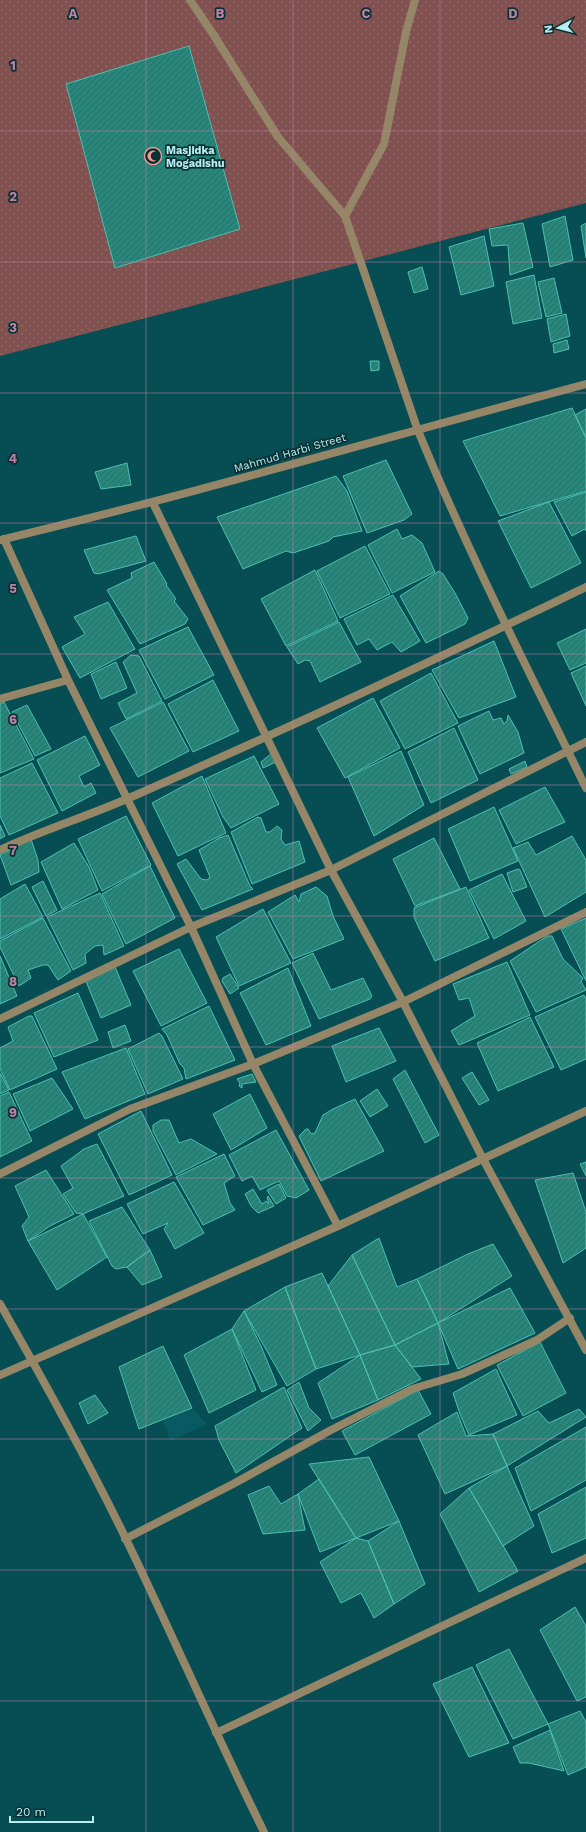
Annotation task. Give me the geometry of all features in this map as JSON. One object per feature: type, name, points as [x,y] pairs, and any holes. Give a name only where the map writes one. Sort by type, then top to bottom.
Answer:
[{"type":"street","points":[[190,0],[278,137],[345,216],[417,428],[439,482],[505,626],[586,788]]},
{"type":"street","points":[[345,216],[384,144],[406,32],[415,0]]},
{"type":"street","name":"Mahmud Harbi Street","points":[[2,539],[153,502],[417,428],[586,384]]},
{"type":"street","points":[[153,502],[331,870],[403,1002],[483,1159],[586,1350]]},
{"type":"street","points":[[2,539],[68,680],[190,927],[253,1064],[338,1226]]},
{"type":"street","points":[[0,850],[25,838],[128,799],[266,737],[586,587]]},
{"type":"street","points":[[0,699],[68,680]]},
{"type":"street","points":[[0,1019],[190,927],[331,870],[586,742]]},
{"type":"street","points":[[0,1174],[130,1109],[253,1064],[403,1002],[586,912]]},
{"type":"street","points":[[0,1375],[338,1226],[586,1111]]},
{"type":"street","points":[[0,1304],[32,1360],[126,1539],[216,1734],[264,1832]]},
{"type":"street","points":[[126,1539],[233,1484],[331,1430],[412,1389],[462,1374],[537,1340],[570,1318]]},
{"type":"street","points":[[216,1734],[586,1558]]},
{"type":"shaded area","points":[[0,0],[586,0],[586,203],[0,356]]},
{"type":"shaded area","points":[[192,1408],[207,1424],[170,1441],[163,1420]]},
{"type":"building","name":"Masjidka Mogadishu","points":[[189,46],[240,229],[115,268],[66,84]]},
{"type":"building","points":[[565,216],[573,260],[550,267],[542,224]]},
{"type":"building","points":[[523,223],[533,267],[510,275],[508,245],[492,246],[489,229]]},
{"type":"building","points":[[586,223],[586,258],[581,226]]},
{"type":"building","points":[[484,236],[494,286],[461,295],[449,247]]},
{"type":"building","points":[[422,267],[428,289],[414,293],[408,272]]},
{"type":"building","points":[[534,275],[542,318],[513,324],[506,282]]},
{"type":"building","points":[[554,278],[562,313],[546,317],[538,282]]},
{"type":"building","points":[[566,314],[570,336],[551,342],[547,319]]},
{"type":"building","points":[[567,340],[569,349],[554,353],[553,344]]},
{"type":"building","points":[[370,361],[379,361],[379,370],[371,371]]},
{"type":"building","points":[[572,408],[586,438],[586,491],[500,516],[463,441]]},
{"type":"building","points":[[586,409],[586,438],[575,415]]},
{"type":"building","points":[[386,460],[412,514],[404,520],[367,533],[343,476]]},
{"type":"building","points":[[127,463],[131,485],[101,489],[95,472]]},
{"type":"building","points":[[336,476],[347,491],[362,531],[333,537],[329,541],[293,553],[286,551],[243,569],[217,517]]},
{"type":"building","points":[[586,492],[586,531],[585,529],[572,536],[554,502]]},
{"type":"building","points":[[549,502],[581,563],[531,588],[498,521]]},
{"type":"building","points":[[397,529],[402,539],[412,535],[422,543],[435,572],[392,593],[368,545]]},
{"type":"building","points":[[136,536],[146,561],[98,574],[94,573],[84,550]]},
{"type":"building","points":[[365,546],[390,594],[340,618],[317,571]]},
{"type":"building","points":[[154,562],[167,584],[166,585],[176,599],[174,601],[188,619],[185,624],[140,644],[107,590],[132,578],[131,573]]},
{"type":"building","points":[[315,570],[338,621],[286,646],[261,599]]},
{"type":"building","points":[[439,571],[443,574],[455,593],[468,618],[465,624],[426,643],[400,596]]},
{"type":"building","points":[[393,595],[420,641],[401,652],[392,642],[377,650],[369,639],[357,645],[344,619]]},
{"type":"building","points":[[108,602],[135,649],[80,678],[62,647],[85,634],[74,617]]},
{"type":"building","points":[[339,622],[361,662],[320,682],[310,661],[305,660],[298,664],[287,647]]},
{"type":"building","points":[[188,627],[214,675],[165,699],[139,650]]},
{"type":"building","points":[[586,629],[586,663],[570,670],[557,643]]},
{"type":"building","points":[[494,641],[516,697],[459,718],[432,670]]},
{"type":"building","points":[[131,655],[139,656],[162,701],[126,719],[118,703],[137,693],[123,662]]},
{"type":"building","points":[[116,662],[127,688],[101,699],[91,674]]},
{"type":"building","points":[[586,666],[586,706],[571,673]]},
{"type":"building","points":[[431,673],[458,723],[405,749],[380,701]]},
{"type":"building","points":[[213,680],[239,731],[193,752],[168,704]]},
{"type":"building","points":[[373,698],[400,748],[345,778],[317,728]]},
{"type":"building","points":[[4,702],[34,759],[0,773],[0,704]]},
{"type":"building","points":[[163,702],[189,751],[138,777],[110,728]]},
{"type":"building","points":[[27,705],[51,749],[35,756],[12,712]]},
{"type":"building","points":[[489,711],[493,720],[501,718],[504,724],[507,721],[508,715],[518,732],[524,753],[480,774],[458,726]]},
{"type":"building","points":[[454,728],[478,780],[431,803],[408,752]]},
{"type":"building","points":[[85,736],[100,765],[79,776],[84,787],[91,783],[96,793],[62,811],[37,760]]},
{"type":"building","points":[[401,751],[424,805],[374,836],[348,777]]},
{"type":"building","points":[[272,753],[276,762],[263,768],[261,762]]},
{"type":"building","points":[[254,756],[279,804],[231,828],[223,817],[205,779]]},
{"type":"building","points":[[525,761],[527,767],[511,774],[509,769]]},
{"type":"building","points":[[32,763],[58,813],[9,835],[0,816],[0,778]]},
{"type":"building","points":[[202,776],[226,833],[178,856],[152,803]]},
{"type":"building","points":[[545,787],[565,822],[516,844],[499,810]]},
{"type":"building","points":[[494,807],[518,861],[470,881],[448,829]]},
{"type":"building","points":[[126,816],[151,865],[102,891],[78,839]]},
{"type":"building","points":[[258,817],[261,818],[266,832],[270,832],[277,826],[282,830],[281,839],[285,845],[299,841],[305,862],[252,884],[231,832]]},
{"type":"building","points":[[0,825],[5,836],[0,839]]},
{"type":"building","points":[[228,835],[250,886],[253,889],[202,910],[177,864],[186,859],[201,879],[207,880],[210,877],[199,850],[219,838]]},
{"type":"building","points":[[572,836],[586,860],[586,892],[545,917],[513,848],[528,842],[536,855]]},
{"type":"building","points":[[434,838],[460,889],[415,906],[393,859]]},
{"type":"building","points":[[31,839],[38,860],[39,872],[11,885],[0,855]]},
{"type":"building","points":[[74,843],[89,867],[98,890],[62,909],[41,862]]},
{"type":"building","points":[[150,866],[175,918],[126,944],[102,894]]},
{"type":"building","points":[[518,869],[520,870],[527,887],[513,892],[507,873]]},
{"type":"building","points":[[502,874],[526,921],[494,939],[469,890]]},
{"type":"building","points":[[43,881],[57,910],[46,916],[32,887]]},
{"type":"building","points":[[25,884],[43,917],[0,939],[0,899]]},
{"type":"building","points":[[316,887],[327,896],[333,916],[344,939],[293,959],[268,912],[295,895],[299,902],[301,894]]},
{"type":"building","points":[[466,887],[489,938],[435,961],[414,917],[414,908]]},
{"type":"building","points":[[100,893],[124,946],[104,955],[103,945],[95,946],[85,954],[86,963],[73,970],[47,917]]},
{"type":"building","points":[[263,909],[291,963],[239,986],[216,937]]},
{"type":"building","points":[[43,918],[71,971],[58,980],[48,965],[43,965],[28,970],[31,978],[19,986],[0,947],[0,941]]},
{"type":"building","points":[[586,918],[586,981],[561,929]]},
{"type":"building","points":[[547,936],[552,936],[563,959],[583,978],[581,982],[586,990],[536,1012],[510,961]]},
{"type":"building","points":[[179,949],[207,1003],[161,1026],[133,971]]},
{"type":"building","points":[[313,953],[331,990],[363,978],[372,996],[370,999],[319,1019],[292,963]]},
{"type":"building","points":[[0,956],[17,996],[0,1004]]},
{"type":"building","points":[[507,962],[530,1015],[459,1045],[451,1031],[475,1016],[469,998],[459,1000],[453,984]]},
{"type":"building","points":[[115,967],[131,1005],[101,1018],[85,979]]},
{"type":"building","points":[[288,968],[311,1026],[266,1045],[240,993]]},
{"type":"building","points":[[230,974],[239,988],[230,994],[222,981],[223,978]]},
{"type":"building","points":[[78,993],[98,1040],[54,1057],[34,1013]]},
{"type":"building","points":[[584,995],[586,999],[586,1059],[561,1070],[535,1017]]},
{"type":"building","points":[[209,1006],[235,1060],[186,1079],[184,1068],[180,1064],[167,1035],[162,1029]]},
{"type":"building","points":[[29,1016],[32,1016],[57,1069],[10,1090],[0,1069],[0,1048],[13,1041],[8,1027]]},
{"type":"building","points":[[530,1017],[554,1067],[498,1091],[477,1043]]},
{"type":"building","points":[[125,1025],[131,1041],[113,1048],[108,1032]]},
{"type":"building","points":[[379,1028],[396,1061],[346,1082],[332,1046]]},
{"type":"building","points":[[159,1033],[162,1036],[183,1079],[148,1094],[128,1049]]},
{"type":"building","points":[[126,1048],[145,1094],[85,1119],[62,1072]]},
{"type":"building","points":[[405,1070],[439,1135],[425,1143],[393,1079]]},
{"type":"building","points":[[472,1072],[489,1100],[479,1105],[462,1078]]},
{"type":"building","points":[[0,1073],[9,1090],[0,1094]]},
{"type":"building","points":[[252,1074],[256,1082],[242,1084],[242,1088],[239,1086],[240,1083],[237,1079]]},
{"type":"building","points":[[52,1078],[73,1109],[30,1131],[13,1094]]},
{"type":"building","points":[[377,1089],[388,1106],[370,1117],[360,1101]]},
{"type":"building","points":[[9,1092],[32,1141],[0,1157],[0,1096]]},
{"type":"building","points":[[250,1094],[267,1128],[231,1150],[213,1114]]},
{"type":"building","points":[[355,1099],[384,1151],[321,1181],[299,1136],[306,1129],[308,1129],[311,1134],[315,1133],[323,1115]]},
{"type":"building","points":[[141,1111],[172,1175],[129,1195],[98,1134]]},
{"type":"building","points":[[161,1120],[169,1120],[179,1143],[191,1139],[217,1154],[176,1175],[153,1131],[153,1125]]},
{"type":"building","points":[[276,1130],[309,1190],[296,1198],[287,1196],[279,1181],[260,1190],[252,1176],[242,1181],[229,1155]]},
{"type":"building","points":[[97,1144],[124,1196],[83,1214],[76,1213],[63,1194],[73,1188],[61,1166],[84,1149]]},
{"type":"building","points":[[224,1154],[235,1176],[224,1183],[230,1203],[235,1210],[203,1225],[176,1177]]},
{"type":"building","points":[[586,1162],[586,1176],[580,1164]]},
{"type":"building","points":[[46,1170],[74,1214],[50,1226],[28,1241],[22,1226],[29,1217],[15,1186]]},
{"type":"building","points":[[573,1173],[586,1212],[586,1248],[563,1263],[535,1180]]},
{"type":"building","points":[[174,1182],[204,1233],[175,1249],[164,1229],[168,1223],[143,1234],[127,1204]]},
{"type":"building","points":[[279,1184],[286,1198],[276,1204],[267,1190]]},
{"type":"building","points":[[253,1189],[262,1204],[266,1201],[269,1203],[267,1198],[268,1196],[274,1206],[258,1213],[251,1206],[245,1194]]},
{"type":"building","points":[[122,1207],[150,1250],[127,1267],[116,1269],[112,1266],[89,1221]]},
{"type":"building","points":[[83,1214],[107,1257],[57,1290],[28,1241]]},
{"type":"building","points":[[379,1238],[397,1287],[417,1279],[438,1323],[395,1345],[352,1255]]},
{"type":"building","points":[[493,1244],[512,1276],[438,1323],[417,1279],[468,1254]]},
{"type":"building","points":[[150,1250],[162,1277],[142,1285],[127,1267]]},
{"type":"building","points":[[352,1255],[395,1345],[360,1355],[328,1286]]},
{"type":"building","points":[[322,1273],[360,1355],[316,1369],[285,1287]]},
{"type":"building","points":[[285,1287],[316,1369],[287,1386],[244,1311]]},
{"type":"building","points":[[510,1288],[535,1333],[458,1369],[438,1323]]},
{"type":"building","points":[[244,1311],[261,1346],[277,1385],[262,1392],[232,1329]]},
{"type":"building","points":[[438,1323],[449,1364],[412,1367],[395,1345]]},
{"type":"building","points":[[232,1329],[256,1390],[209,1413],[184,1355]]},
{"type":"building","points":[[540,1342],[566,1393],[523,1416],[497,1365]]},
{"type":"building","points":[[395,1345],[421,1379],[378,1400],[360,1355]]},
{"type":"building","points":[[163,1346],[192,1408],[139,1429],[119,1367]]},
{"type":"building","points":[[360,1355],[378,1400],[332,1419],[318,1383]]},
{"type":"building","points":[[496,1369],[517,1415],[469,1435],[453,1393]]},
{"type":"building","points":[[299,1382],[309,1408],[321,1420],[308,1431],[287,1390]]},
{"type":"building","points":[[284,1387],[302,1428],[236,1473],[219,1440],[215,1426]]},
{"type":"building","points":[[418,1390],[431,1414],[355,1455],[342,1431]]},
{"type":"building","points":[[95,1395],[108,1413],[88,1424],[79,1403]]},
{"type":"building","points":[[579,1409],[586,1417],[507,1466],[493,1434],[538,1411],[549,1423]]},
{"type":"building","points":[[457,1412],[466,1436],[493,1434],[507,1466],[445,1494],[418,1435]]},
{"type":"building","points":[[586,1427],[586,1480],[531,1511],[515,1468]]},
{"type":"building","points":[[369,1457],[399,1521],[356,1538],[309,1464]]},
{"type":"building","points":[[507,1466],[534,1526],[503,1546],[469,1488]]},
{"type":"building","points":[[319,1479],[356,1538],[320,1552],[298,1494]]},
{"type":"building","points":[[269,1486],[281,1504],[298,1494],[305,1530],[263,1534],[248,1495]]},
{"type":"building","points":[[586,1487],[586,1538],[552,1553],[538,1514]]},
{"type":"building","points":[[469,1488],[518,1571],[479,1592],[440,1514]]},
{"type":"building","points":[[399,1521],[425,1584],[394,1604],[368,1541]]},
{"type":"building","points":[[356,1538],[368,1541],[394,1604],[374,1618],[361,1593],[341,1603],[320,1562]]},
{"type":"building","points":[[575,1607],[586,1626],[586,1697],[577,1701],[540,1630]]},
{"type":"building","points":[[509,1649],[548,1724],[513,1739],[476,1665]]},
{"type":"building","points":[[472,1667],[509,1743],[469,1757],[433,1684]]},
{"type":"building","points":[[580,1711],[586,1722],[586,1767],[568,1775],[548,1724]]},
{"type":"building","points":[[550,1730],[564,1771],[529,1763],[520,1763],[513,1747]]},
{"type":"place","name":"Masjidka Mogadishu","points":[[153,156]]}]
